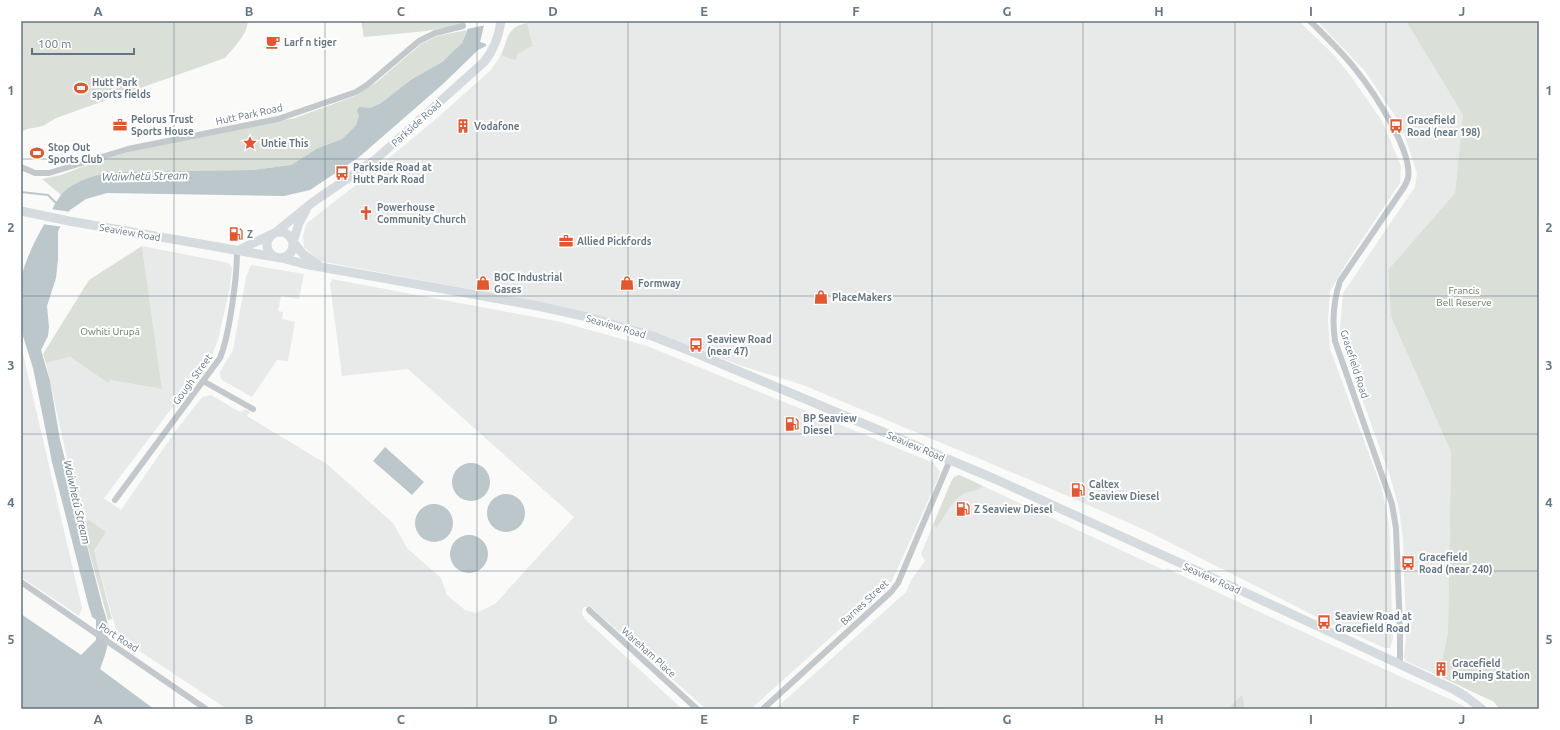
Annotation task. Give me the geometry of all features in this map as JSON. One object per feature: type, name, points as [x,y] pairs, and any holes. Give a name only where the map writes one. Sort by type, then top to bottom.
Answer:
[{"type":"main road","name":"Parkside Road","points":[[273,234],[308,206],[376,159],[484,62],[490,55],[496,42],[501,21]]},
{"type":"main road","name":"Parkside Road","points":[[293,242],[299,223],[308,206]]},
{"type":"main road","name":"Seaview Road","points":[[21,211],[69,221],[278,257],[304,264],[538,306],[652,336],[698,354],[1042,500],[1400,665],[1465,696],[1482,709]]},
{"type":"main road","points":[[238,250],[279,231],[287,233],[293,242],[291,253],[278,257],[269,252],[267,248],[268,241],[273,234]]},
{"type":"main road","name":"Seaview Road","points":[[293,242],[303,254],[321,266]]},
{"type":"street","name":"Gracefield Road","points":[[1310,21],[1337,48],[1367,85],[1394,128],[1408,167],[1408,179],[1404,187],[1340,281],[1335,295],[1332,324],[1335,341],[1392,504],[1396,528],[1400,665]]},
{"type":"street","name":"Hutt Park Road","points":[[21,167],[35,173],[49,173],[128,149],[292,115],[356,92],[367,85],[419,41],[435,33],[462,26]]},
{"type":"street","name":"Gough Street","points":[[115,500],[220,358],[225,347],[238,268],[238,250]]},
{"type":"street","points":[[203,381],[253,409]]},
{"type":"street","name":"Barnes Street","points":[[763,709],[891,592],[898,583],[950,460]]},
{"type":"street","name":"Port Road","points":[[21,582],[206,709]]},
{"type":"street","name":"Wareham Place","points":[[589,610],[697,709]]},
{"type":"shaded area","points":[[534,21],[1299,21],[1334,55],[1350,75],[1382,121],[1401,166],[1400,183],[1349,259],[1330,291],[1328,321],[1330,349],[1382,489],[1389,524],[1393,639],[1390,648],[1385,648],[1335,626],[1145,530],[1047,487],[803,385],[745,367],[629,324],[564,307],[319,261],[304,247],[303,236],[307,223],[366,177],[436,119],[491,70],[501,55],[508,58],[533,46],[527,23]]},
{"type":"shaded area","points":[[1317,21],[1406,21],[1463,115],[1455,193],[1388,270],[1391,317],[1451,452],[1448,632],[1439,676],[1406,661],[1404,657],[1406,635],[1403,539],[1399,509],[1390,476],[1340,335],[1343,293],[1415,187],[1417,173],[1401,125],[1365,71]]},
{"type":"shaded area","points":[[142,246],[229,263],[232,268],[230,287],[218,340],[212,355],[104,498],[121,510],[177,429],[202,397],[211,395],[240,412],[245,409],[250,412],[247,416],[328,465],[393,523],[407,548],[441,578],[447,595],[465,610],[476,613],[495,604],[574,517],[408,369],[342,376],[330,284],[332,279],[561,322],[647,346],[934,463],[940,472],[891,583],[751,709],[706,709],[591,607],[585,607],[583,608],[582,614],[585,619],[682,709],[227,709],[118,637],[94,550],[89,520],[81,522],[46,363],[70,357],[108,383],[111,380],[162,389]]},
{"type":"shaded area","points":[[251,265],[304,274],[299,299],[281,296],[278,311],[283,312],[282,319],[295,322],[288,361],[277,360],[252,397],[222,380],[220,376],[220,372],[233,350],[246,277]]},
{"type":"shaded area","points":[[21,345],[82,608],[79,616],[21,577]]},
{"type":"shaded area","points":[[959,475],[1166,571],[1166,568],[1469,709],[1245,709],[1241,696],[1227,709],[775,709],[906,592],[911,580],[925,561],[921,554],[951,482],[954,477]]},
{"type":"green space","name":"Hutt Park sports fields","points":[[21,21],[248,21],[243,36],[225,58],[56,118],[43,126],[27,129],[21,132]]},
{"type":"green space","points":[[361,21],[467,21],[465,24],[426,31],[364,37]]},
{"type":"green space","name":"Francis Bell Reserve","points":[[1406,21],[1539,21],[1539,709],[1499,709],[1494,702],[1439,676],[1448,632],[1451,452],[1391,317],[1388,270],[1455,193],[1463,115]]},
{"type":"green space","points":[[527,23],[533,46],[517,54],[516,60],[501,55],[507,38],[512,30],[515,27]]},
{"type":"green space","points":[[467,30],[462,43],[442,62],[412,79],[381,103],[370,108],[363,108],[356,125],[342,139],[318,148],[291,165],[251,170],[111,172],[75,184],[61,195],[42,179],[61,175],[95,162],[135,150],[295,118],[355,96],[377,82],[421,44],[437,36]]},
{"type":"green space","name":"Owhiti Urupā","points":[[142,246],[162,389],[111,380],[108,383],[70,357],[46,363],[43,354],[89,280]]},
{"type":"green space","points":[[959,475],[983,486],[959,497],[937,527],[933,525],[951,482],[954,477]]},
{"type":"green space","points":[[89,520],[106,532],[94,550],[112,619],[108,620],[81,522]]},
{"type":"green space","points":[[1242,695],[1245,709],[1227,709]]},
{"type":"water","name":"Waiwhetū Stream","points":[[471,21],[485,21],[480,42],[486,44],[486,46],[478,50],[443,84],[358,158],[310,190],[284,196],[107,193],[86,199],[70,210],[58,231],[58,260],[56,278],[47,306],[49,327],[48,336],[41,350],[50,381],[60,440],[108,624],[106,653],[100,669],[154,709],[21,709],[21,614],[81,655],[96,640],[96,620],[92,617],[88,604],[52,462],[33,368],[21,330],[21,279],[23,270],[33,246],[61,195],[71,186],[91,177],[111,172],[251,170],[291,165],[318,148],[342,139],[356,125],[359,116],[357,111],[359,107],[370,108],[381,103],[412,79],[442,62],[462,43]]},
{"type":"water","points":[[385,447],[424,482],[412,495],[373,461]]},
{"type":"water","points":[[467,463],[475,463],[485,468],[489,475],[489,489],[485,496],[475,501],[467,501],[457,496],[455,493],[452,486],[452,478],[457,468],[460,466]]},
{"type":"water","points":[[502,494],[510,494],[520,499],[524,506],[524,520],[520,527],[510,532],[502,532],[492,527],[490,524],[487,517],[487,509],[492,499],[495,497]]},
{"type":"water","points":[[430,504],[438,504],[448,509],[452,516],[452,530],[448,537],[438,542],[430,542],[420,537],[418,534],[415,527],[415,519],[420,509],[423,507]]},
{"type":"water","points":[[465,535],[473,535],[483,540],[487,547],[487,561],[483,568],[473,573],[465,573],[455,568],[453,565],[450,558],[450,550],[455,540],[458,538]]},
{"type":"pier","points":[[469,21],[486,21],[486,25],[467,29]]},
{"type":"pier","points":[[50,209],[71,212],[63,227],[42,224]]},
{"type":"waterway","points":[[21,192],[48,195],[58,205]]},
{"type":"place","name":"Larf n tiger","points":[[273,42]]},
{"type":"place","name":"Hutt Park sports fields","points":[[81,88]]},
{"type":"place","name":"Pelorus Trust Sports House","points":[[120,125]]},
{"type":"place","name":"Vodafone","points":[[463,126]]},
{"type":"place","name":"Gracefield Road (near 198)","points":[[1396,126]]},
{"type":"place","name":"Untie This","points":[[250,143]]},
{"type":"place","name":"Stop Out Sports Club","points":[[37,153]]},
{"type":"place","name":"Parkside Road at Hutt Park Road","points":[[342,173]]},
{"type":"place","name":"Powerhouse Community Church","points":[[366,213]]},
{"type":"place","name":"Z","points":[[236,234]]},
{"type":"place","name":"Allied Pickfords","points":[[566,241]]},
{"type":"place","name":"BOC Industrial Gases","points":[[483,283]]},
{"type":"place","name":"Formway","points":[[627,283]]},
{"type":"place","name":"PlaceMakers","points":[[821,297]]},
{"type":"place","name":"Seaview Road (near 47)","points":[[696,345]]},
{"type":"place","name":"BP Seaview Diesel","points":[[792,424]]},
{"type":"place","name":"Caltex Seaview Diesel","points":[[1078,490]]},
{"type":"place","name":"Z Seaview Diesel","points":[[963,509]]},
{"type":"place","name":"Gracefield Road (near 240)","points":[[1408,563]]},
{"type":"place","name":"Seaview Road at Gracefield Road","points":[[1324,622]]},
{"type":"place","name":"Gracefield Pumping Station","points":[[1441,669]]}]
